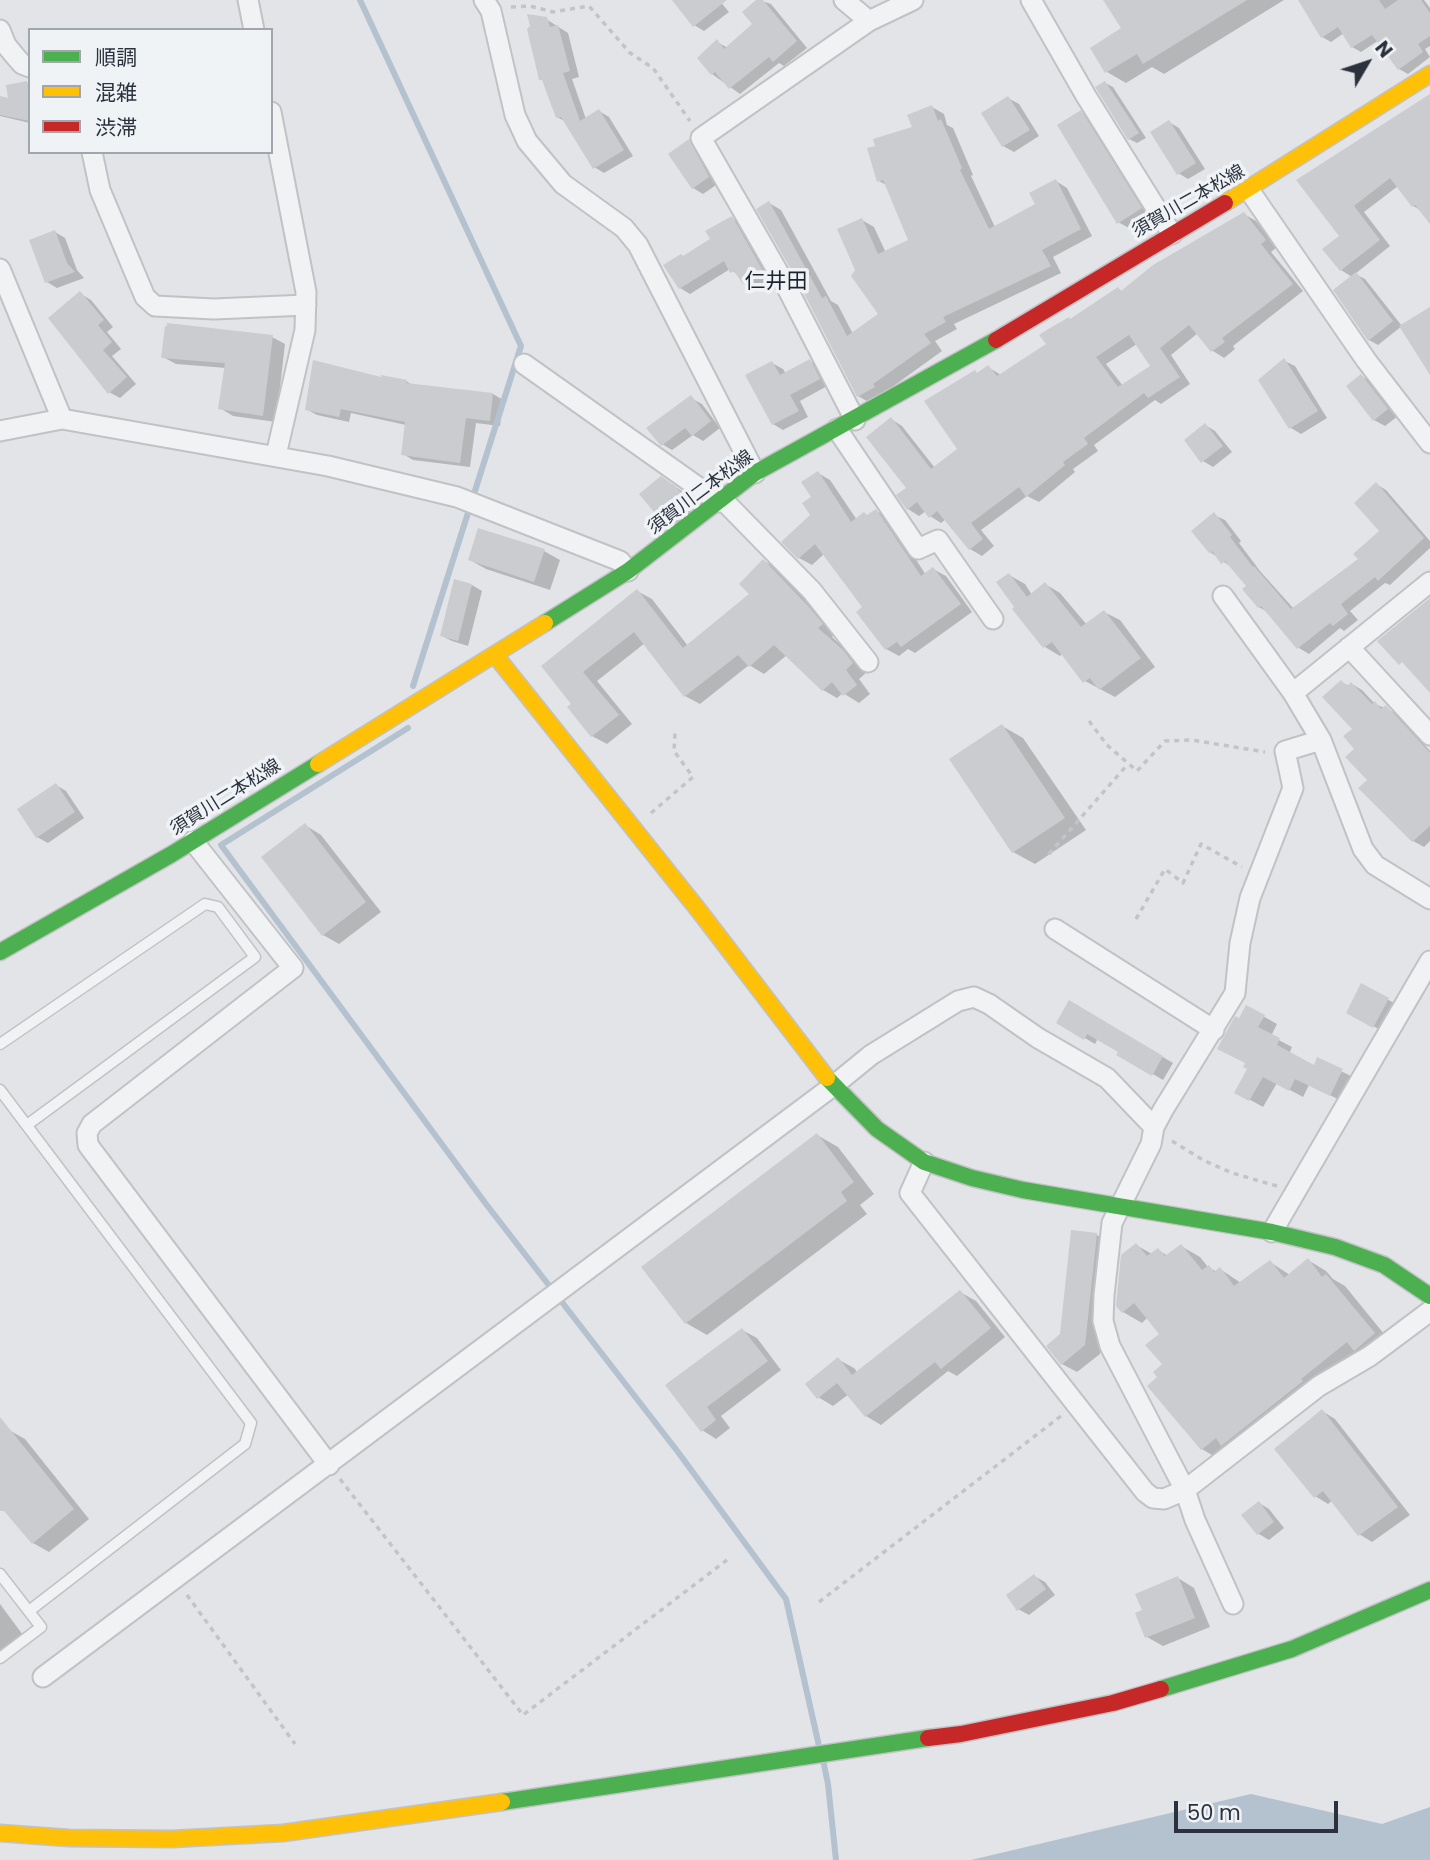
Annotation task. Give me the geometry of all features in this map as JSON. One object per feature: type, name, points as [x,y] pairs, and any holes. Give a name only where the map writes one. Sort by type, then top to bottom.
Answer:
[{"type":"street","points":[[248,0],[254,28]]},
{"type":"street","points":[[844,0],[869,21]]},
{"type":"street","points":[[855,420],[785,284],[701,138],[869,21],[913,0]]},
{"type":"street","points":[[1031,0],[1086,96],[1172,234]]},
{"type":"street","points":[[487,6],[515,115],[527,141],[563,184],[624,228],[638,245],[755,473]]},
{"type":"street","points":[[0,30],[6,45],[22,64],[28,66]]},
{"type":"street","name":"須賀川二本松線","points":[[0,952],[193,841],[628,571],[755,473],[1019,327],[1249,190],[1430,74]]},
{"type":"street","points":[[273,122],[305,276],[306,305],[305,330],[276,455]]},
{"type":"street","points":[[92,154],[100,190],[145,297],[155,306],[214,309],[306,305]]},
{"type":"street","points":[[1249,190],[1366,360],[1430,443]]},
{"type":"street","points":[[0,269],[62,419]]},
{"type":"street","points":[[524,364],[721,501],[812,591],[868,663]]},
{"type":"street","points":[[0,431],[62,419],[276,455],[457,497],[620,561],[628,571]]},
{"type":"street","points":[[837,429],[918,549],[938,540],[993,619]]},
{"type":"street","points":[[1293,693],[1430,582]]},
{"type":"street","points":[[1223,596],[1293,693],[1321,740],[1363,849],[1375,865],[1430,899]]},
{"type":"street","points":[[1349,647],[1428,729]]},
{"type":"street","points":[[495,655],[833,1086],[877,1129],[923,1162],[972,1178],[1023,1190],[1272,1232],[1335,1247],[1384,1265],[1430,1296]]},
{"type":"street","points":[[1233,1604],[1195,1520],[1185,1490],[1110,1346],[1103,1321],[1104,1295],[1112,1223],[1152,1144],[1154,1127],[1235,993],[1240,943],[1247,912],[1293,788],[1285,751],[1321,740]]},
{"type":"street","points":[[193,841],[293,968],[92,1124],[87,1133],[88,1145],[329,1465]]},
{"type":"street","points":[[1055,929],[1214,1030]]},
{"type":"street","points":[[1272,1232],[1430,961]]},
{"type":"street","points":[[43,1677],[174,1577],[329,1465],[871,1055],[958,1001],[974,997],[1108,1078],[1154,1127]]},
{"type":"street","points":[[923,1162],[910,1193],[1149,1496],[1164,1499],[1185,1490],[1320,1386],[1370,1356],[1430,1311]]},
{"type":"street","points":[[0,1833],[69,1838],[172,1839],[283,1833],[869,1745],[961,1734],[1113,1703],[1241,1665],[1292,1649],[1430,1590]]},
{"type":"lane","points":[[0,1044],[205,904],[218,907],[255,957],[27,1125]]},
{"type":"lane","points":[[0,1090],[251,1423],[245,1444],[29,1611]]},
{"type":"lane","points":[[0,1574],[41,1627],[0,1658]]},
{"type":"path","points":[[487,6],[530,6],[553,12],[589,6],[630,53],[653,68],[701,138]]},
{"type":"path","points":[[1089,721],[1107,745],[1137,771],[1165,741],[1203,741],[1261,752],[1285,751]]},
{"type":"path","points":[[632,827],[693,777],[674,751],[675,733]]},
{"type":"path","points":[[1049,854],[1128,764]]},
{"type":"path","points":[[1136,919],[1165,869],[1184,883],[1201,844],[1259,877]]},
{"type":"path","points":[[1154,1127],[1203,1160],[1232,1172],[1296,1191]]},
{"type":"path","points":[[819,1602],[1076,1405]]},
{"type":"path","points":[[329,1465],[523,1715],[727,1560]]},
{"type":"path","points":[[174,1577],[295,1744]]},
{"type":"water","points":[[1251,1794],[1382,1824],[1430,1807],[1430,1860],[971,1860]]},
{"type":"building","points":[[672,0],[727,0],[693,27]]},
{"type":"building","points":[[756,0],[763,0],[797,41],[773,62],[769,57],[729,89],[715,72],[711,75],[697,58],[717,39],[724,49],[752,24],[742,12]]},
{"type":"building","points":[[1103,0],[1247,0],[1143,64],[1137,54],[1105,73],[1090,48],[1121,28]]},
{"type":"building","points":[[1298,0],[1379,0],[1385,9],[1398,0],[1421,0],[1430,13],[1430,36],[1418,44],[1423,52],[1398,70],[1372,35],[1351,48],[1338,27],[1321,38]]},
{"type":"building","points":[[527,14],[547,17],[550,27],[558,25],[570,71],[563,73],[580,121],[599,109],[624,150],[593,169],[561,117],[556,118],[542,80],[539,80],[527,29],[530,26]]},
{"type":"building","points":[[27,81],[28,121],[0,115],[0,96],[8,98],[6,85]]},
{"type":"building","points":[[1105,81],[1139,133],[1128,140],[1095,87]]},
{"type":"building","points":[[1430,94],[1430,224],[1415,205],[1412,207],[1390,178],[1354,206],[1380,240],[1340,271],[1322,249],[1339,236],[1296,180]]},
{"type":"building","points":[[1008,96],[1030,130],[1002,147],[981,113]]},
{"type":"building","points":[[932,105],[938,121],[941,119],[962,168],[960,170],[989,229],[1035,204],[1029,193],[1056,179],[1081,229],[1042,250],[1051,266],[943,317],[946,322],[924,334],[931,343],[873,384],[875,387],[857,397],[796,278],[756,209],[769,201],[822,298],[826,296],[847,336],[878,314],[851,276],[855,270],[837,229],[862,218],[878,254],[908,240],[883,180],[877,182],[867,148],[875,146],[873,139],[912,127],[907,115]]},
{"type":"building","points":[[1081,110],[1142,208],[1117,224],[1057,125]]},
{"type":"building","points":[[1169,120],[1196,163],[1177,175],[1150,132]]},
{"type":"building","points":[[689,139],[709,177],[692,189],[668,154]]},
{"type":"building","points":[[1244,212],[1266,240],[1261,244],[1293,284],[1222,338],[1225,342],[1211,352],[1189,325],[1160,348],[1180,377],[1148,398],[1144,393],[1084,438],[1088,444],[1063,462],[1065,465],[1026,497],[1019,487],[971,523],[983,539],[969,550],[937,511],[929,518],[917,502],[907,510],[896,495],[906,488],[866,437],[891,417],[931,469],[957,449],[924,401],[988,365],[997,376],[1046,344],[1039,335],[1069,317],[1070,319],[1118,287],[1121,291],[1153,265]],"holes":[[[1129,335],[1150,366],[1118,387],[1096,357]]]},
{"type":"building","points":[[732,216],[763,271],[743,284],[734,271],[730,273],[724,261],[679,289],[663,265],[710,239],[705,231]]},
{"type":"building","points":[[55,230],[67,263],[75,272],[45,283],[29,240]]},
{"type":"building","points":[[1356,272],[1393,321],[1368,341],[1333,290]]},
{"type":"building","points":[[80,291],[104,320],[98,325],[112,342],[103,350],[127,377],[108,394],[48,318]]},
{"type":"building","points":[[1430,307],[1430,375],[1399,326]]},
{"type":"building","points":[[167,323],[273,335],[263,416],[218,409],[225,363],[161,358]]},
{"type":"building","points":[[1284,358],[1318,411],[1289,429],[1258,380]]},
{"type":"building","points":[[810,359],[820,379],[790,395],[799,411],[772,425],[745,375],[772,361],[780,375]]},
{"type":"building","points":[[313,360],[381,377],[407,380],[406,383],[493,393],[490,421],[466,418],[460,463],[401,455],[405,422],[341,409],[339,417],[305,410]]},
{"type":"building","points":[[1361,374],[1388,409],[1373,421],[1346,386]]},
{"type":"building","points":[[691,395],[711,421],[692,436],[685,428],[661,446],[646,428]]},
{"type":"building","points":[[1205,423],[1223,446],[1201,463],[1184,440]]},
{"type":"building","points":[[818,471],[851,522],[864,512],[867,515],[876,509],[921,576],[933,567],[961,604],[901,647],[897,642],[885,650],[856,612],[862,607],[815,544],[798,559],[781,542],[810,515],[802,503],[811,497],[801,482]]},
{"type":"building","points":[[661,476],[676,487],[689,502],[663,523],[639,494]]},
{"type":"building","points":[[1376,482],[1424,538],[1378,581],[1375,577],[1341,604],[1348,614],[1333,626],[1330,623],[1297,649],[1261,606],[1258,608],[1242,589],[1246,586],[1225,561],[1221,564],[1191,531],[1214,512],[1253,567],[1291,609],[1358,559],[1353,554],[1379,531],[1354,503]]},
{"type":"building","points":[[478,528],[545,549],[534,582],[468,560]]},
{"type":"building","points":[[763,559],[823,624],[818,628],[843,650],[853,663],[846,670],[857,685],[843,696],[832,682],[822,691],[774,645],[749,667],[738,655],[684,697],[634,632],[583,672],[619,715],[591,737],[567,707],[571,704],[541,666],[637,589],[683,648],[749,594],[739,584]]},
{"type":"building","points":[[1009,573],[1027,597],[1045,582],[1081,627],[1104,610],[1141,658],[1099,690],[1090,678],[1083,683],[1052,642],[1043,648],[1012,609],[1014,607],[996,582]]},
{"type":"building","points":[[454,579],[472,584],[458,641],[440,636]]},
{"type":"building","points":[[1430,598],[1430,693],[1402,662],[1399,665],[1377,641]]},
{"type":"building","points":[[1341,680],[1347,686],[1351,682],[1372,704],[1375,701],[1381,709],[1386,705],[1430,753],[1430,826],[1412,842],[1358,788],[1367,780],[1345,757],[1354,749],[1343,736],[1352,729],[1322,697]]},
{"type":"building","points":[[1002,724],[1065,818],[1012,853],[949,759]]},
{"type":"building","points":[[56,783],[75,812],[36,838],[17,809]]},
{"type":"building","points":[[305,823],[366,902],[322,936],[261,857]]},
{"type":"building","points":[[1361,983],[1389,998],[1373,1028],[1346,1013]]},
{"type":"building","points":[[1069,1000],[1163,1056],[1152,1076],[1087,1034],[1084,1040],[1056,1023]]},
{"type":"building","points":[[1246,1005],[1265,1015],[1258,1027],[1280,1038],[1277,1045],[1314,1065],[1317,1057],[1343,1069],[1330,1096],[1295,1079],[1289,1091],[1263,1077],[1249,1101],[1234,1093],[1247,1069],[1243,1067],[1245,1063],[1217,1049],[1235,1016],[1239,1018]]},
{"type":"building","points":[[817,1133],[854,1182],[841,1192],[847,1201],[685,1324],[641,1267]]},
{"type":"building","points":[[1071,1230],[1097,1233],[1085,1345],[1061,1365],[1046,1346],[1060,1334]]},
{"type":"building","points":[[1136,1243],[1147,1256],[1158,1248],[1165,1256],[1181,1244],[1202,1270],[1209,1265],[1214,1272],[1220,1267],[1234,1286],[1270,1260],[1284,1278],[1308,1258],[1322,1277],[1326,1274],[1375,1333],[1354,1351],[1347,1342],[1221,1446],[1216,1438],[1201,1450],[1147,1386],[1157,1377],[1153,1372],[1162,1364],[1145,1345],[1159,1334],[1134,1303],[1122,1313],[1116,1306],[1121,1255]]},
{"type":"building","points":[[960,1290],[991,1328],[941,1369],[935,1362],[865,1417],[837,1383],[817,1399],[805,1384],[838,1357],[852,1375]]},
{"type":"building","points":[[742,1328],[768,1361],[707,1407],[716,1420],[701,1432],[665,1385]]},
{"type":"building","points":[[1322,1409],[1398,1507],[1358,1536],[1323,1491],[1314,1498],[1274,1449]]},
{"type":"building","points":[[0,1417],[74,1509],[32,1544],[4,1511],[0,1511]]},
{"type":"building","points":[[1259,1501],[1274,1522],[1257,1535],[1241,1515]]},
{"type":"building","points":[[1034,1574],[1046,1589],[1017,1611],[1006,1595]]},
{"type":"building","points":[[1178,1576],[1195,1618],[1145,1638],[1135,1613],[1142,1610],[1135,1594]]},
{"type":"waterway","points":[[360,0],[521,346],[413,686]]},
{"type":"waterway","points":[[408,728],[221,845],[486,1204],[678,1452],[786,1599],[819,1746]]},
{"type":"waterway","points":[[823,1760],[836,1860]]},
{"type":"traffic: fast","points":[[545,623],[628,571],[755,473],[996,340]]},
{"type":"traffic: fast","points":[[0,952],[172,854],[318,764]]},
{"type":"traffic: fast","points":[[827,1078],[877,1129],[924,1162],[972,1178],[1023,1190],[1272,1232],[1335,1247],[1384,1265],[1430,1296]]},
{"type":"traffic: fast","points":[[1161,1689],[1292,1649],[1430,1590]]},
{"type":"traffic: fast","points":[[502,1802],[928,1738]]},
{"type":"traffic: slow","points":[[1225,203],[1430,74]]},
{"type":"traffic: slow","points":[[318,764],[545,623]]},
{"type":"traffic: slow","points":[[495,655],[700,912],[827,1078]]},
{"type":"traffic: slow","points":[[0,1833],[69,1838],[172,1839],[283,1833],[502,1802]]},
{"type":"traffic: jam","points":[[996,340],[1225,203]]},
{"type":"traffic: jam","points":[[928,1738],[961,1734],[1113,1703],[1161,1689]]},
{"type":"district","name":"仁井田","points":[[776,283]]}]
